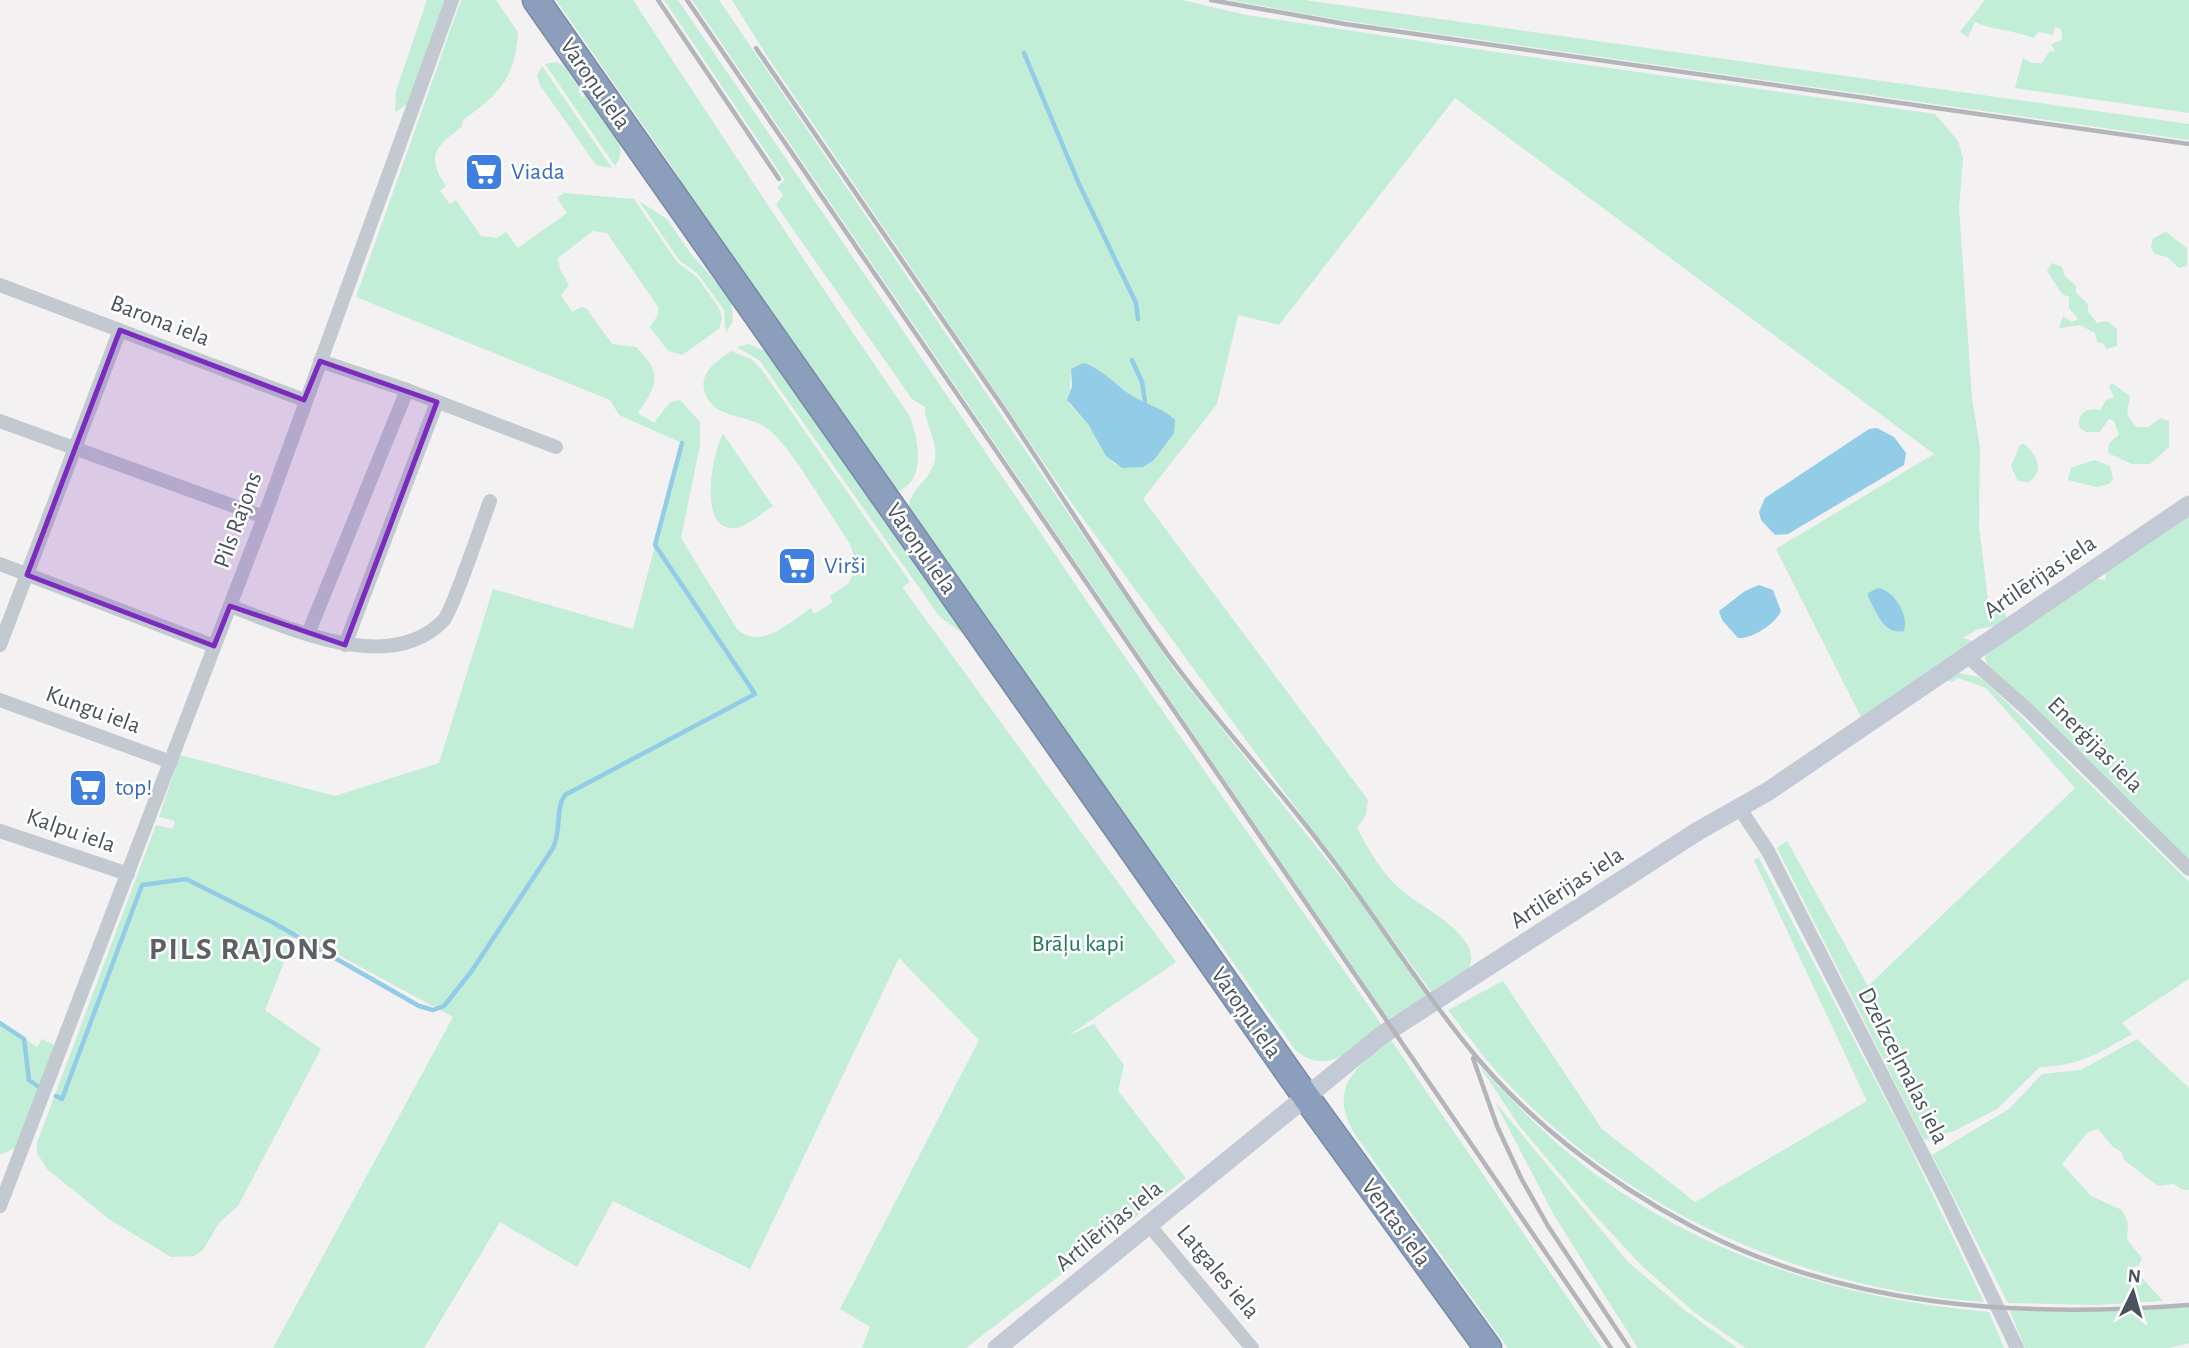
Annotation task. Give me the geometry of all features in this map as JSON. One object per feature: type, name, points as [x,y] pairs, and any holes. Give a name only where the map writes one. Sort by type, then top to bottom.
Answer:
[{"type":"highway","name":"Varoņu iela","points":[[536,0],[1306,1097]]},
{"type":"highway","name":"Ventas iela","points":[[1306,1097],[1488,1348]]},
{"type":"street","name":"Pils Rajons","points":[[0,1206],[7,1171],[61,1053],[264,517],[304,400],[452,0]]},
{"type":"street","name":"Barona iela","points":[[0,285],[304,400]]},
{"type":"street","points":[[0,645],[120,330]]},
{"type":"street","points":[[320,361],[407,390],[556,447]]},
{"type":"street","points":[[308,635],[407,390]]},
{"type":"street","points":[[345,645],[437,402]]},
{"type":"street","points":[[0,421],[264,517]]},
{"type":"street","points":[[230,606],[308,635],[345,645],[407,644],[445,621],[490,501]]},
{"type":"street","name":"Artilērijas iela","points":[[998,1348],[1382,1035],[1698,831],[1740,809],[2189,505]]},
{"type":"street","points":[[0,564],[214,646]]},
{"type":"street","name":"Enerģijas iela","points":[[1967,656],[2029,711],[2189,869]]},
{"type":"street","name":"Kungu iela","points":[[0,700],[171,762]]},
{"type":"street","name":"Dzelzceļmalas iela","points":[[1740,809],[1768,851],[1942,1192],[2017,1348]]},
{"type":"street","name":"Kalpu iela","points":[[0,831],[128,874]]},
{"type":"street","name":"Latgales iela","points":[[1149,1225],[1252,1348]]},
{"type":"highlighted area","points":[[120,330],[304,400],[320,361],[437,402],[345,645],[230,606],[214,646],[27,575]]},
{"type":"green space","points":[[427,0],[445,0],[407,104],[395,112],[396,91]]},
{"type":"green space","name":"Brāļu kapi","points":[[461,0],[496,0],[518,32],[513,61],[503,83],[487,102],[463,120],[462,127],[436,152],[436,166],[446,186],[440,191],[450,204],[456,200],[481,236],[497,238],[506,232],[518,248],[567,213],[557,198],[564,193],[634,199],[677,262],[697,277],[719,308],[722,318],[719,329],[682,355],[668,351],[650,327],[658,315],[658,307],[607,233],[593,231],[558,258],[560,269],[569,285],[561,295],[572,312],[582,307],[587,309],[612,344],[636,347],[651,365],[655,380],[638,413],[654,423],[670,402],[680,400],[700,422],[700,445],[681,538],[737,629],[746,635],[765,636],[785,627],[811,608],[814,614],[833,602],[830,596],[849,583],[857,564],[850,544],[778,438],[760,424],[724,412],[709,402],[704,386],[706,374],[731,351],[751,359],[762,370],[910,582],[902,587],[1176,962],[1068,1036],[1094,1024],[1124,1065],[1118,1091],[1186,1178],[966,1348],[862,1348],[870,1327],[840,1309],[979,1040],[899,958],[750,1269],[613,1201],[577,1267],[500,1222],[424,1348],[273,1348],[453,1017],[296,932],[265,1010],[321,1049],[238,1206],[219,1223],[203,1250],[194,1256],[171,1257],[109,1219],[47,1169],[37,1153],[37,1143],[156,825],[173,829],[175,821],[159,817],[180,755],[335,796],[439,763],[493,589],[633,629],[682,443],[619,415],[610,400],[356,297]]},
{"type":"green space","points":[[556,0],[633,0],[909,415],[918,458],[913,479],[906,486],[896,491],[888,483],[794,345],[712,235],[673,168]]},
{"type":"green space","points":[[664,0],[678,0],[1120,650],[1382,1025],[1351,1050],[1331,1060],[1320,1061],[1296,1051],[1201,917],[1128,823],[909,511],[914,492],[934,464],[934,442],[925,407],[912,399],[776,205],[783,195],[777,187],[785,180]]},
{"type":"green space","points":[[692,0],[719,0],[1174,669],[1371,915],[1427,996],[1388,1019]]},
{"type":"green space","points":[[732,0],[1182,0],[1246,15],[1935,114],[1958,141],[1963,158],[1959,208],[1972,398],[1980,448],[1979,526],[1989,609],[2003,605],[2007,620],[1999,625],[1978,629],[1963,638],[1973,641],[1861,717],[1776,549],[1934,454],[1455,98],[1279,325],[1238,315],[1217,404],[1143,499],[1368,800],[1366,815],[1357,828],[1381,868],[1400,889],[1448,923],[1468,945],[1471,957],[1468,969],[1433,994],[1065,494],[767,56]],"holes":[[[1093,366],[1133,397],[1154,460],[1139,467],[1114,464],[1088,424],[1069,404],[1071,369]]]},
{"type":"green space","points":[[1229,0],[1304,0],[2189,124],[2189,140],[1340,20]]},
{"type":"green space","points":[[1985,0],[2189,0],[2189,113],[2015,88],[2023,58],[2032,63],[2042,63],[2049,52],[2055,51],[2051,44],[2062,40],[2061,29],[2055,27],[2053,35],[2039,32],[2033,38],[1975,22],[1968,37],[1960,32]]},
{"type":"green space","points":[[556,62],[564,66],[580,89],[578,91],[582,97],[585,96],[612,130],[620,149],[620,158],[615,166],[545,64]]},
{"type":"green space","points":[[542,66],[612,168],[596,165],[540,85],[537,76]]},
{"type":"green space","points":[[639,201],[667,219],[691,254],[731,299],[733,321],[726,333],[724,310],[698,274],[679,260]]},
{"type":"green space","points":[[2166,232],[2187,248],[2187,266],[2179,268],[2167,257],[2154,254],[2151,247],[2153,238]]},
{"type":"green space","points":[[2052,263],[2062,267],[2065,276],[2076,286],[2076,293],[2088,304],[2088,312],[2097,323],[2107,321],[2117,329],[2117,346],[2106,349],[2104,344],[2097,342],[2095,333],[2080,325],[2059,328],[2063,316],[2072,322],[2078,319],[2069,308],[2069,297],[2062,294],[2047,271]]},
{"type":"green space","points":[[749,344],[769,353],[965,635],[939,616],[760,361],[737,347]]},
{"type":"green space","points":[[2112,383],[2130,396],[2128,414],[2136,427],[2149,427],[2160,418],[2169,421],[2169,447],[2150,464],[2132,464],[2108,453],[2109,444],[2119,434],[2114,421],[2109,419],[2100,432],[2086,432],[2080,428],[2081,415],[2091,410],[2100,410],[2106,400],[2114,397],[2109,387]]},
{"type":"green space","points":[[723,434],[773,506],[736,528],[724,526],[716,518],[712,505],[712,473]]},
{"type":"green space","points":[[2024,444],[2032,452],[2038,467],[2029,482],[2018,481],[2011,466],[2020,445]]},
{"type":"green space","points":[[2094,460],[2110,466],[2113,479],[2109,484],[2097,487],[2068,480],[2071,468]]},
{"type":"green space","points":[[2189,512],[2189,861],[1987,664],[1985,658],[1987,652],[2094,579],[2105,580],[2106,571]]},
{"type":"green space","points":[[1959,673],[1979,677],[1992,688],[2189,882],[2189,979],[2122,1023],[2132,1034],[2099,1053],[2078,1061],[2040,1067],[1997,1109],[1954,1131],[1924,1140],[1777,848],[1787,841],[1868,986],[2075,788],[1986,688],[1958,678],[1952,682],[1946,680]]},
{"type":"green space","points":[[1759,858],[1904,1135],[1984,1302],[1916,1294],[1848,1280],[1782,1260],[1718,1234],[1657,1201],[1599,1164],[1546,1120],[1497,1072],[1448,1010],[1503,981],[1602,1129],[1695,1202],[1867,1101],[1754,860]]},
{"type":"green space","points":[[0,1023],[37,1047],[42,1039],[55,1045],[16,1147],[0,1155]]},
{"type":"green space","points":[[2137,1039],[2189,1088],[2189,1190],[2174,1184],[2158,1186],[2124,1160],[2122,1152],[2113,1147],[2098,1129],[2088,1132],[2062,1164],[2091,1196],[2122,1210],[2128,1223],[2127,1240],[2142,1258],[2139,1265],[2133,1268],[2163,1301],[2097,1305],[2008,1303],[1932,1155],[2009,1109],[2042,1074],[2081,1070]]},
{"type":"green space","points":[[1391,1040],[1602,1348],[1508,1348],[1356,1136],[1347,1119],[1344,1105],[1349,1080]]},
{"type":"green space","points":[[1480,1067],[1572,1156],[1618,1190],[1666,1219],[1716,1245],[1768,1266],[1822,1283],[1933,1306],[1989,1312],[2004,1348],[1746,1348],[1694,1312],[1641,1265],[1591,1211],[1518,1124]]},
{"type":"green space","points":[[1495,1102],[1628,1262],[1686,1311],[1737,1348],[1638,1348],[1555,1217]]},
{"type":"green space","points":[[2189,1307],[2189,1343],[2170,1348],[2025,1348],[2010,1311],[2101,1312]]},
{"type":"water","points":[[1083,363],[1175,420],[1174,433],[1154,460],[1143,467],[1122,468],[1106,456],[1088,424],[1067,400],[1072,386],[1071,369]]},
{"type":"water","points":[[1877,428],[1894,437],[1906,453],[1904,465],[1788,534],[1775,535],[1761,520],[1759,512],[1765,498],[1869,429]]},
{"type":"water","points":[[1759,585],[1773,590],[1781,611],[1774,621],[1762,630],[1738,638],[1722,620],[1719,611],[1745,591]]},
{"type":"water","points":[[1878,588],[1890,594],[1899,605],[1904,618],[1904,631],[1886,626],[1878,615],[1868,593]]},
{"type":"waterway","points":[[1024,53],[1079,184],[1136,303],[1138,319]]},
{"type":"waterway","points":[[1132,360],[1142,382],[1145,401]]},
{"type":"waterway","points":[[56,1096],[62,1099],[142,885],[186,879],[272,922],[419,1006],[433,1010],[444,1006],[471,972],[553,848],[560,806],[565,795],[755,694],[655,545],[682,443]]},
{"type":"waterway","points":[[0,1023],[24,1039],[29,1080],[39,1087]]},
{"type":"railway","points":[[658,0],[779,179]]},
{"type":"railway","points":[[687,0],[1611,1348]]},
{"type":"railway","points":[[1211,0],[1345,24],[2189,144]]},
{"type":"railway","points":[[756,48],[1004,409],[1168,655],[1321,845],[1465,1043],[1488,1071],[1541,1123],[1599,1169],[1661,1209],[1751,1254],[1811,1275],[1872,1291],[1998,1307],[2062,1310],[2189,1305]]},
{"type":"railway","points":[[1473,1058],[1497,1126],[1521,1178],[1548,1226],[1629,1348]]},
{"type":"place","name":"Viada","points":[[484,172]]},
{"type":"place","name":"Virši","points":[[797,566]]},
{"type":"place","name":"top!","points":[[88,788]]},
{"type":"district","name":"PILS RAJONS","points":[[244,949]]}]
